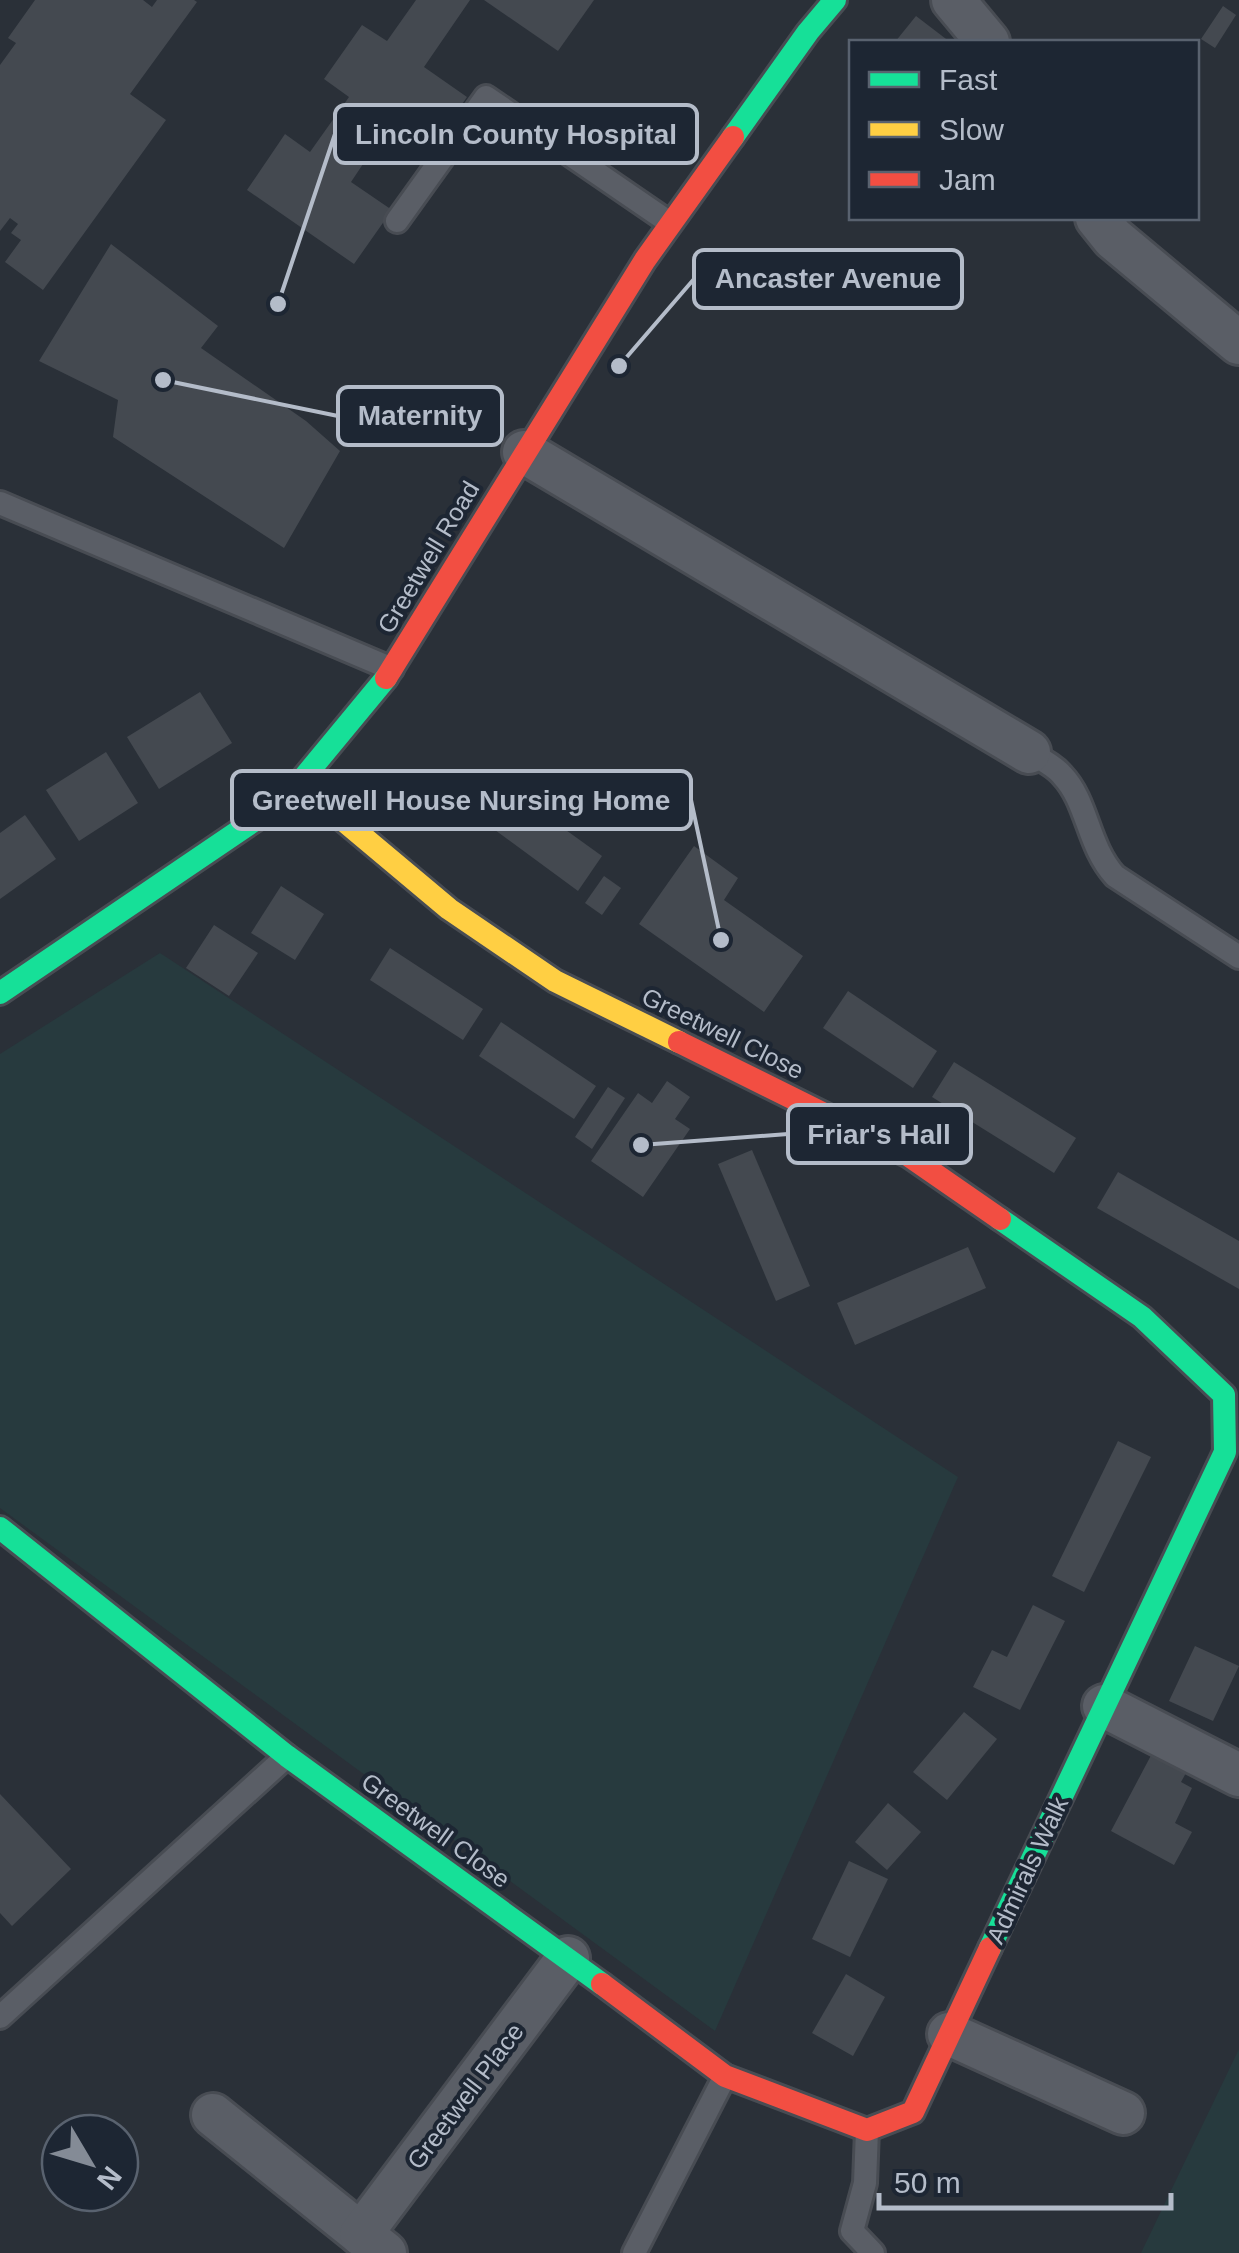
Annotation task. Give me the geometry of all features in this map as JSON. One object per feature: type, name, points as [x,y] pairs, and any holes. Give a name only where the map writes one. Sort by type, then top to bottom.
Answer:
[{"type":"street","name":"Greetwell Road","points":[[0,993],[286,799],[300,784],[392,669],[670,223],[834,0]]},
{"type":"street","points":[[953,0],[986,40]]},
{"type":"street","points":[[1099,220],[1114,238],[1239,343]]},
{"type":"street","points":[[1239,360],[1239,371]]},
{"type":"street","points":[[524,452],[1029,752]]},
{"type":"street","name":"Greetwell Close","points":[[300,784],[450,910],[554,981],[910,1156],[1142,1317],[1229,1416]]},
{"type":"street","name":"Admirals Walk","points":[[867,2130],[913,2112],[1225,1452],[1229,1416]]},
{"type":"street","name":"Greetwell Close","points":[[0,1528],[287,1756],[725,2076],[867,2130]]},
{"type":"street","points":[[1104,1706],[1239,1776]]},
{"type":"street","name":"Greetwell Place","points":[[213,2116],[373,2244],[568,1958]]},
{"type":"street","points":[[949,2034],[1123,2113]]},
{"type":"lane","points":[[398,221],[486,97],[670,223]]},
{"type":"lane","points":[[0,504],[392,669]]},
{"type":"lane","points":[[1029,752],[1060,772],[1073,788],[1101,860],[1114,876],[1239,957]]},
{"type":"lane","points":[[0,2017],[287,1756]]},
{"type":"lane","points":[[634,2253],[725,2076]]},
{"type":"lane","points":[[867,2130],[865,2183],[852,2231],[873,2253]]},
{"type":"green space","points":[[160,953],[958,1477],[715,2031],[0,1508],[0,1054]]},
{"type":"green space","points":[[1239,2049],[1239,2253],[1141,2253]]},
{"type":"building","points":[[35,0],[143,0],[152,7],[157,0],[197,2],[130,94],[166,120],[43,290],[5,262],[21,240],[11,233],[18,224],[10,218],[0,231],[0,65],[16,43],[8,38]]},
{"type":"building","points":[[416,0],[470,0],[424,67],[467,97],[431,149],[391,122],[351,182],[392,210],[354,264],[247,190],[285,134],[310,152],[349,97],[324,79],[362,25],[387,41]]},
{"type":"building","points":[[484,0],[594,0],[558,51]]},
{"type":"building","points":[[1223,6],[1236,15],[1215,48],[1201,39]]},
{"type":"building","points":[[916,16],[947,40],[897,40]]},
{"type":"building","points":[[111,244],[218,326],[201,348],[306,421],[340,451],[284,548],[113,437],[118,400],[39,361]]},
{"type":"building","points":[[200,692],[232,743],[159,789],[127,737]]},
{"type":"building","points":[[106,752],[138,803],[79,841],[46,790]]},
{"type":"building","points":[[520,797],[602,856],[578,891],[495,830]]},
{"type":"building","points":[[25,815],[56,859],[0,899],[0,833]]},
{"type":"building","points":[[694,846],[738,878],[724,900],[803,956],[764,1012],[639,924]]},
{"type":"building","points":[[604,876],[621,888],[602,915],[585,903]]},
{"type":"building","points":[[281,886],[324,914],[295,960],[251,933]]},
{"type":"building","points":[[214,925],[258,953],[229,996],[186,968]]},
{"type":"building","points":[[390,948],[483,1009],[463,1040],[370,980]]},
{"type":"building","points":[[848,991],[937,1051],[913,1088],[823,1028]]},
{"type":"building","points":[[501,1022],[596,1086],[574,1119],[479,1056]]},
{"type":"building","points":[[954,1062],[1076,1138],[1054,1173],[932,1097]]},
{"type":"building","points":[[667,1081],[690,1097],[675,1119],[690,1129],[643,1197],[591,1161],[638,1093],[652,1103]]},
{"type":"building","points":[[608,1087],[625,1098],[592,1149],[575,1137]]},
{"type":"building","points":[[752,1150],[810,1286],[776,1301],[718,1164]]},
{"type":"building","points":[[1118,1172],[1239,1241],[1239,1289],[1097,1208]]},
{"type":"building","points":[[968,1247],[986,1288],[855,1345],[837,1303]]},
{"type":"building","points":[[1118,1441],[1151,1457],[1084,1592],[1052,1576]]},
{"type":"building","points":[[1033,1605],[1065,1621],[1020,1710],[973,1687],[992,1650],[1007,1657]]},
{"type":"building","points":[[1195,1646],[1239,1666],[1213,1721],[1169,1701]]},
{"type":"building","points":[[964,1712],[997,1739],[947,1800],[913,1772]]},
{"type":"building","points":[[1156,1746],[1191,1764],[1181,1782],[1192,1788],[1175,1823],[1192,1832],[1174,1865],[1111,1831]]},
{"type":"building","points":[[0,1794],[71,1869],[12,1926],[0,1913]]},
{"type":"building","points":[[888,1803],[921,1832],[887,1870],[855,1842]]},
{"type":"building","points":[[849,1861],[888,1879],[850,1957],[812,1939]]},
{"type":"building","points":[[846,1974],[885,1997],[853,2056],[812,2033]]},
{"type":"traffic: fast","points":[[733,137],[835,0]]},
{"type":"traffic: fast","points":[[0,993],[286,799],[386,678]]},
{"type":"traffic: fast","points":[[990,1948],[1225,1452],[1224,1395],[1142,1317],[1000,1219]]},
{"type":"traffic: fast","points":[[0,1528],[287,1756],[602,1984]]},
{"type":"traffic: slow","points":[[300,784],[449,909],[555,981],[679,1042]]},
{"type":"traffic: jam","points":[[386,678],[645,260],[733,137]]},
{"type":"traffic: jam","points":[[679,1042],[909,1156],[1000,1219]]},
{"type":"traffic: jam","points":[[602,1984],[725,2076],[867,2130],[913,2112],[990,1948]]},
{"type":"place","name":"Lincoln County Hospital","points":[[278,304]]},
{"type":"place","name":"Ancaster Avenue","points":[[619,366]]},
{"type":"place","name":"Maternity","points":[[163,380]]},
{"type":"place","name":"Greetwell House Nursing Home","points":[[721,940]]},
{"type":"place","name":"Friar's Hall","points":[[641,1145]]}]
